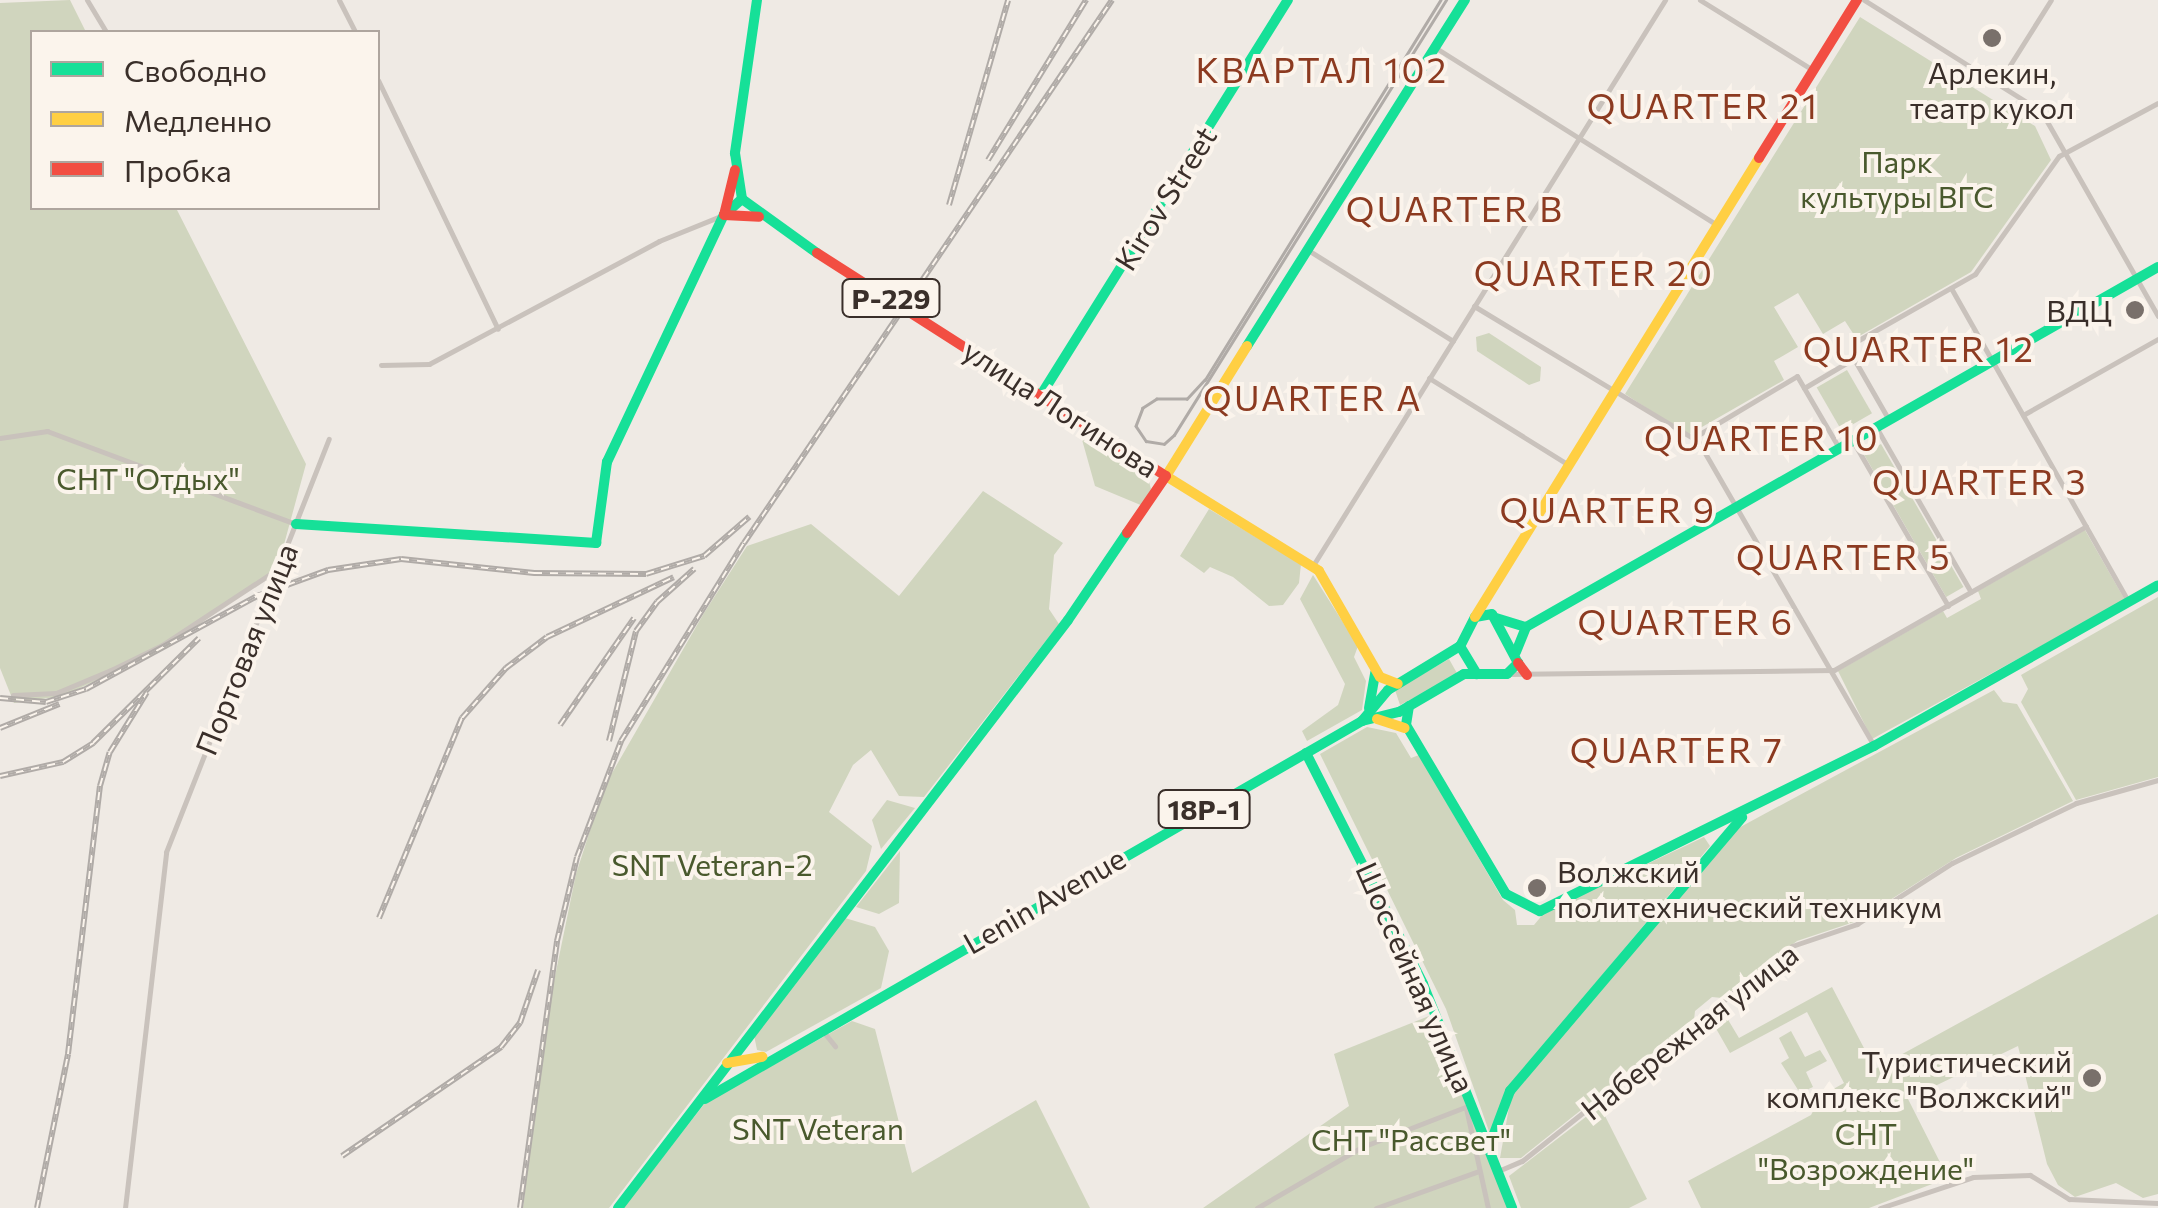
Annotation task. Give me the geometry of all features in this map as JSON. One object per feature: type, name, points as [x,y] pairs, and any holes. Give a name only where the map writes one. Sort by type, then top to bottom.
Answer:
[{"type":"street","points":[[87,0],[105,30]]},
{"type":"street","points":[[339,0],[353,30]]},
{"type":"street","points":[[724,215],[735,170],[757,0]]},
{"type":"street","name":"Kirov Street","points":[[1042,395],[1288,0]]},
{"type":"street","points":[[619,1206],[1068,620],[1166,476],[1465,0]]},
{"type":"street","points":[[1312,567],[1666,0]]},
{"type":"street","points":[[1700,0],[1813,70]]},
{"type":"street","points":[[2086,526],[1839,669],[1477,674],[1460,646],[1568,464],[1860,0],[2041,111],[2158,316]]},
{"type":"street","points":[[1998,84],[2051,0]]},
{"type":"street","points":[[1435,48],[1717,225]]},
{"type":"street","points":[[380,84],[498,328]]},
{"type":"street","points":[[1888,420],[1854,359],[1856,341],[1975,274],[2064,152],[2158,103]]},
{"type":"street","points":[[735,170],[742,199]]},
{"type":"street","name":"улица Логинова","points":[[742,199],[763,219],[1312,567],[1367,655]]},
{"type":"street","name":"Портовая улица","points":[[125,1208],[166,852],[296,524],[596,543],[608,462],[724,215],[742,199]]},
{"type":"street","points":[[381,365],[429,364],[659,241],[724,215],[763,219]]},
{"type":"street","points":[[1308,250],[1453,340]]},
{"type":"street","points":[[1507,674],[1526,627],[2158,267]]},
{"type":"street","points":[[1952,288],[2129,602]]},
{"type":"street","points":[[1474,306],[1692,438],[1737,507],[1874,746]]},
{"type":"street","points":[[2023,416],[2157,342]]},
{"type":"street","points":[[1804,388],[1854,359]]},
{"type":"street","points":[[1692,438],[1797,376],[1839,448]]},
{"type":"street","points":[[1430,378],[1568,464]]},
{"type":"street","points":[[1876,426],[1971,592]]},
{"type":"street","points":[[0,438],[47,431],[296,524],[329,439]]},
{"type":"street","points":[[1853,440],[1948,606]]},
{"type":"street","points":[[13,696],[56,693],[162,646],[278,568]]},
{"type":"street","points":[[1410,705],[1406,725],[1506,894],[1526,908],[1547,910],[1874,746],[2158,584]]},
{"type":"street","points":[[1487,596],[1527,675]]},
{"type":"street","points":[[1475,617],[1526,627]]},
{"type":"street","name":"Lenin Avenue","points":[[1362,720],[1398,684],[1460,646]]},
{"type":"street","points":[[1367,655],[1380,677],[1398,684]]},
{"type":"street","points":[[1367,655],[1376,690],[1362,720],[1397,723],[1418,745]]},
{"type":"street","name":"Lenin Avenue","points":[[690,1110],[820,1028],[1362,720],[1410,705],[1464,674],[1477,674]]},
{"type":"street","name":"Шоссейная улица","points":[[1306,752],[1402,938],[1512,1208]]},
{"type":"street","name":"Набережная улица","points":[[1498,1171],[1528,1156],[1792,946],[1857,924],[1952,863],[2076,803],[2158,780]]},
{"type":"street","points":[[1489,1147],[1510,1091],[1747,812]]},
{"type":"street","points":[[1704,833],[1716,838],[1714,849]]},
{"type":"street","points":[[820,1028],[835,1046]]},
{"type":"street","points":[[752,1030],[752,1051],[766,1056]]},
{"type":"street","name":"Lenin Avenue","points":[[731,1063],[779,1052]]},
{"type":"street","points":[[731,1063],[732,1072],[749,1070]]},
{"type":"street","points":[[1257,1208],[1362,1147],[1470,1106],[1488,1208]]},
{"type":"street","points":[[1376,1208],[1479,1171]]},
{"type":"street","points":[[1880,1208],[1973,1177],[2030,1175],[2070,1200],[2158,1203]]},
{"type":"green space","name":"СНТ \"Отдых\"","points":[[70,0],[85,30],[30,30],[30,210],[177,210],[306,464],[277,570],[161,651],[62,696],[14,703],[0,668],[0,3]]},
{"type":"green space","name":"Парк культуры ВГС","points":[[1860,17],[2035,126],[2051,160],[1971,272],[1856,338],[1845,321],[1823,334],[1798,293],[1774,307],[1798,347],[1774,361],[1784,380],[1688,435],[1625,394]]},
{"type":"green space","points":[[1489,333],[1541,367],[1540,381],[1529,385],[1477,351],[1476,337]]},
{"type":"green space","points":[[1847,370],[1872,413],[1842,431],[1817,388]]},
{"type":"green space","points":[[1088,430],[1146,471],[1151,489],[1143,506],[1095,486],[1081,436]]},
{"type":"green space","points":[[1881,444],[1964,587],[1946,597],[1864,454]]},
{"type":"green space","name":"SNT Veteran-2","points":[[983,491],[1063,543],[1054,555],[1049,609],[1059,624],[924,797],[899,796],[871,750],[853,765],[829,812],[872,846],[866,871],[609,1208],[523,1208],[544,1030],[576,874],[604,787],[704,613],[747,546],[811,524],[899,596]]},
{"type":"green space","points":[[1209,509],[1301,564],[1299,583],[1283,605],[1269,606],[1233,577],[1210,567],[1204,573],[1180,556]]},
{"type":"green space","points":[[2085,530],[2125,600],[1872,739],[1838,671],[1943,611],[1947,618],[1981,599],[1978,591]]},
{"type":"green space","points":[[1313,575],[1358,646],[1354,657],[1366,681],[1362,710],[1307,741],[1302,731],[1338,705],[1345,684],[1300,599]]},
{"type":"green space","points":[[2158,597],[2158,777],[2076,800],[2021,702],[2028,689],[2021,675]]},
{"type":"green space","points":[[1449,659],[1458,675],[1400,705],[1395,690]]},
{"type":"green space","points":[[1994,690],[2003,702],[2017,704],[2073,801],[1956,858],[1857,921],[1797,941],[1722,998],[1712,997],[1695,1011],[1694,1020],[1521,1158],[1500,1158],[1511,1096],[1733,831]]},
{"type":"green space","points":[[1367,727],[1396,733],[1411,758],[1419,755],[1503,900],[1515,910],[1517,925],[1534,925],[1544,913],[1704,837],[1710,846],[1507,1089],[1491,1137],[1446,1009],[1320,754]]},
{"type":"green space","points":[[887,800],[915,808],[881,849],[872,820]]},
{"type":"green space","points":[[900,851],[899,903],[879,914],[856,907]]},
{"type":"green space","name":"СНТ \"Возрождение\"","points":[[2158,914],[2158,1194],[2143,1198],[2116,1183],[2075,1197],[2058,1185],[2047,1164],[2018,1046],[1908,1099],[1948,1178],[1869,1208],[1701,1208],[1688,1181],[1811,1115],[1821,1096],[1844,1083],[1807,1012],[1730,1053],[1714,1025],[1723,1018],[1721,1008],[1739,1038],[1832,987],[1875,1069]]},
{"type":"green space","points":[[845,918],[875,927],[889,951],[881,988],[766,1052],[757,1050],[754,1035]]},
{"type":"green space","name":"СНТ \"Рассвет\"","points":[[1434,1014],[1510,1208],[1203,1208],[1349,1106],[1334,1054]]},
{"type":"green space","name":"SNT Veteran","points":[[852,1021],[875,1029],[912,1173],[1036,1100],[1090,1208],[623,1208],[705,1103]]},
{"type":"green space","points":[[1791,1031],[1805,1057],[1820,1050],[1827,1061],[1806,1072],[1813,1087],[1800,1093],[1781,1063],[1789,1058],[1779,1038]]},
{"type":"green space","points":[[1600,1106],[1647,1199],[1629,1208],[1521,1208],[1509,1176]]},
{"type":"tram line","points":[[1441,0],[1205,380],[1187,399],[1157,399],[1143,408],[1136,426],[1146,441],[1164,444],[1174,435],[1446,0]]},
{"type":"railway","points":[[949,205],[1008,0]]},
{"type":"railway","points":[[988,160],[1086,0]]},
{"type":"railway","points":[[520,1208],[557,941],[577,857],[621,741],[744,543],[1112,0]]},
{"type":"railway","points":[[0,698],[46,702],[86,689],[257,596],[328,570],[401,559],[534,573],[646,574],[704,556],[749,517]]},
{"type":"railway","points":[[609,741],[636,631],[657,602],[694,569]]},
{"type":"railway","points":[[379,918],[462,718],[506,668],[547,637],[674,577]]},
{"type":"railway","points":[[560,725],[634,618]]},
{"type":"railway","points":[[0,776],[63,762],[93,743],[199,638]]},
{"type":"railway","points":[[37,1208],[68,1054],[100,786],[110,752],[147,692]]},
{"type":"railway","points":[[0,728],[59,704]]},
{"type":"railway","points":[[342,1156],[501,1047],[520,1023],[538,970]]},
{"type":"traffic: fast","points":[[757,0],[735,153],[742,199],[817,253]]},
{"type":"traffic: fast","points":[[1041,395],[1288,0]]},
{"type":"traffic: fast","points":[[1247,346],[1465,0]]},
{"type":"traffic: fast","points":[[296,524],[596,543],[607,462],[724,215],[742,199]]},
{"type":"traffic: fast","points":[[1516,652],[1526,627],[2158,267]]},
{"type":"traffic: fast","points":[[618,1208],[1068,620],[1127,533]]},
{"type":"traffic: fast","points":[[1409,706],[1406,725],[1506,894],[1540,911],[1874,746],[2158,585]]},
{"type":"traffic: fast","points":[[705,1099],[1362,721],[1399,712],[1464,674],[1507,674],[1518,663],[1492,614],[1475,617],[1460,646]]},
{"type":"traffic: fast","points":[[1496,618],[1526,627]]},
{"type":"traffic: fast","points":[[1460,646],[1477,674]]},
{"type":"traffic: fast","points":[[1362,721],[1388,690],[1460,646]]},
{"type":"traffic: fast","points":[[1369,708],[1375,673]]},
{"type":"traffic: fast","points":[[1306,753],[1423,984],[1512,1208]]},
{"type":"traffic: fast","points":[[1489,1147],[1510,1091],[1742,817]]},
{"type":"traffic: slow","points":[[1475,617],[1759,158]]},
{"type":"traffic: slow","points":[[1247,346],[1166,476],[1319,571],[1380,677],[1398,684]]},
{"type":"traffic: slow","points":[[1377,719],[1405,728]]},
{"type":"traffic: slow","points":[[727,1063],[762,1057]]},
{"type":"traffic: jam","points":[[1759,158],[1857,0]]},
{"type":"traffic: jam","points":[[735,170],[724,215],[759,217]]},
{"type":"traffic: jam","points":[[817,253],[1166,476],[1127,533]]},
{"type":"traffic: jam","points":[[1518,663],[1527,675]]},
{"type":"place","name":"Арлекин, театр кукол","points":[[1992,38]]},
{"type":"place","name":"ВДЦ","points":[[2135,310]]},
{"type":"place","name":"Волжский политехнический техникум","points":[[1537,888]]},
{"type":"place","name":"Туристический комплекс \"Волжский\"","points":[[2092,1078]]},
{"type":"district","name":"КВАРТАЛ 102","points":[[1322,69]]},
{"type":"district","name":"QUARTER 21","points":[[1703,105]]},
{"type":"district","name":"QUARTER B","points":[[1455,208]]},
{"type":"district","name":"QUARTER 20","points":[[1594,272]]},
{"type":"district","name":"QUARTER 12","points":[[1919,348]]},
{"type":"district","name":"QUARTER A","points":[[1313,397]]},
{"type":"district","name":"QUARTER 10","points":[[1762,437]]},
{"type":"district","name":"QUARTER 3","points":[[1980,481]]},
{"type":"district","name":"QUARTER 9","points":[[1608,509]]},
{"type":"district","name":"QUARTER 5","points":[[1844,556]]},
{"type":"district","name":"QUARTER 6","points":[[1686,621]]},
{"type":"district","name":"QUARTER 7","points":[[1677,749]]}]
